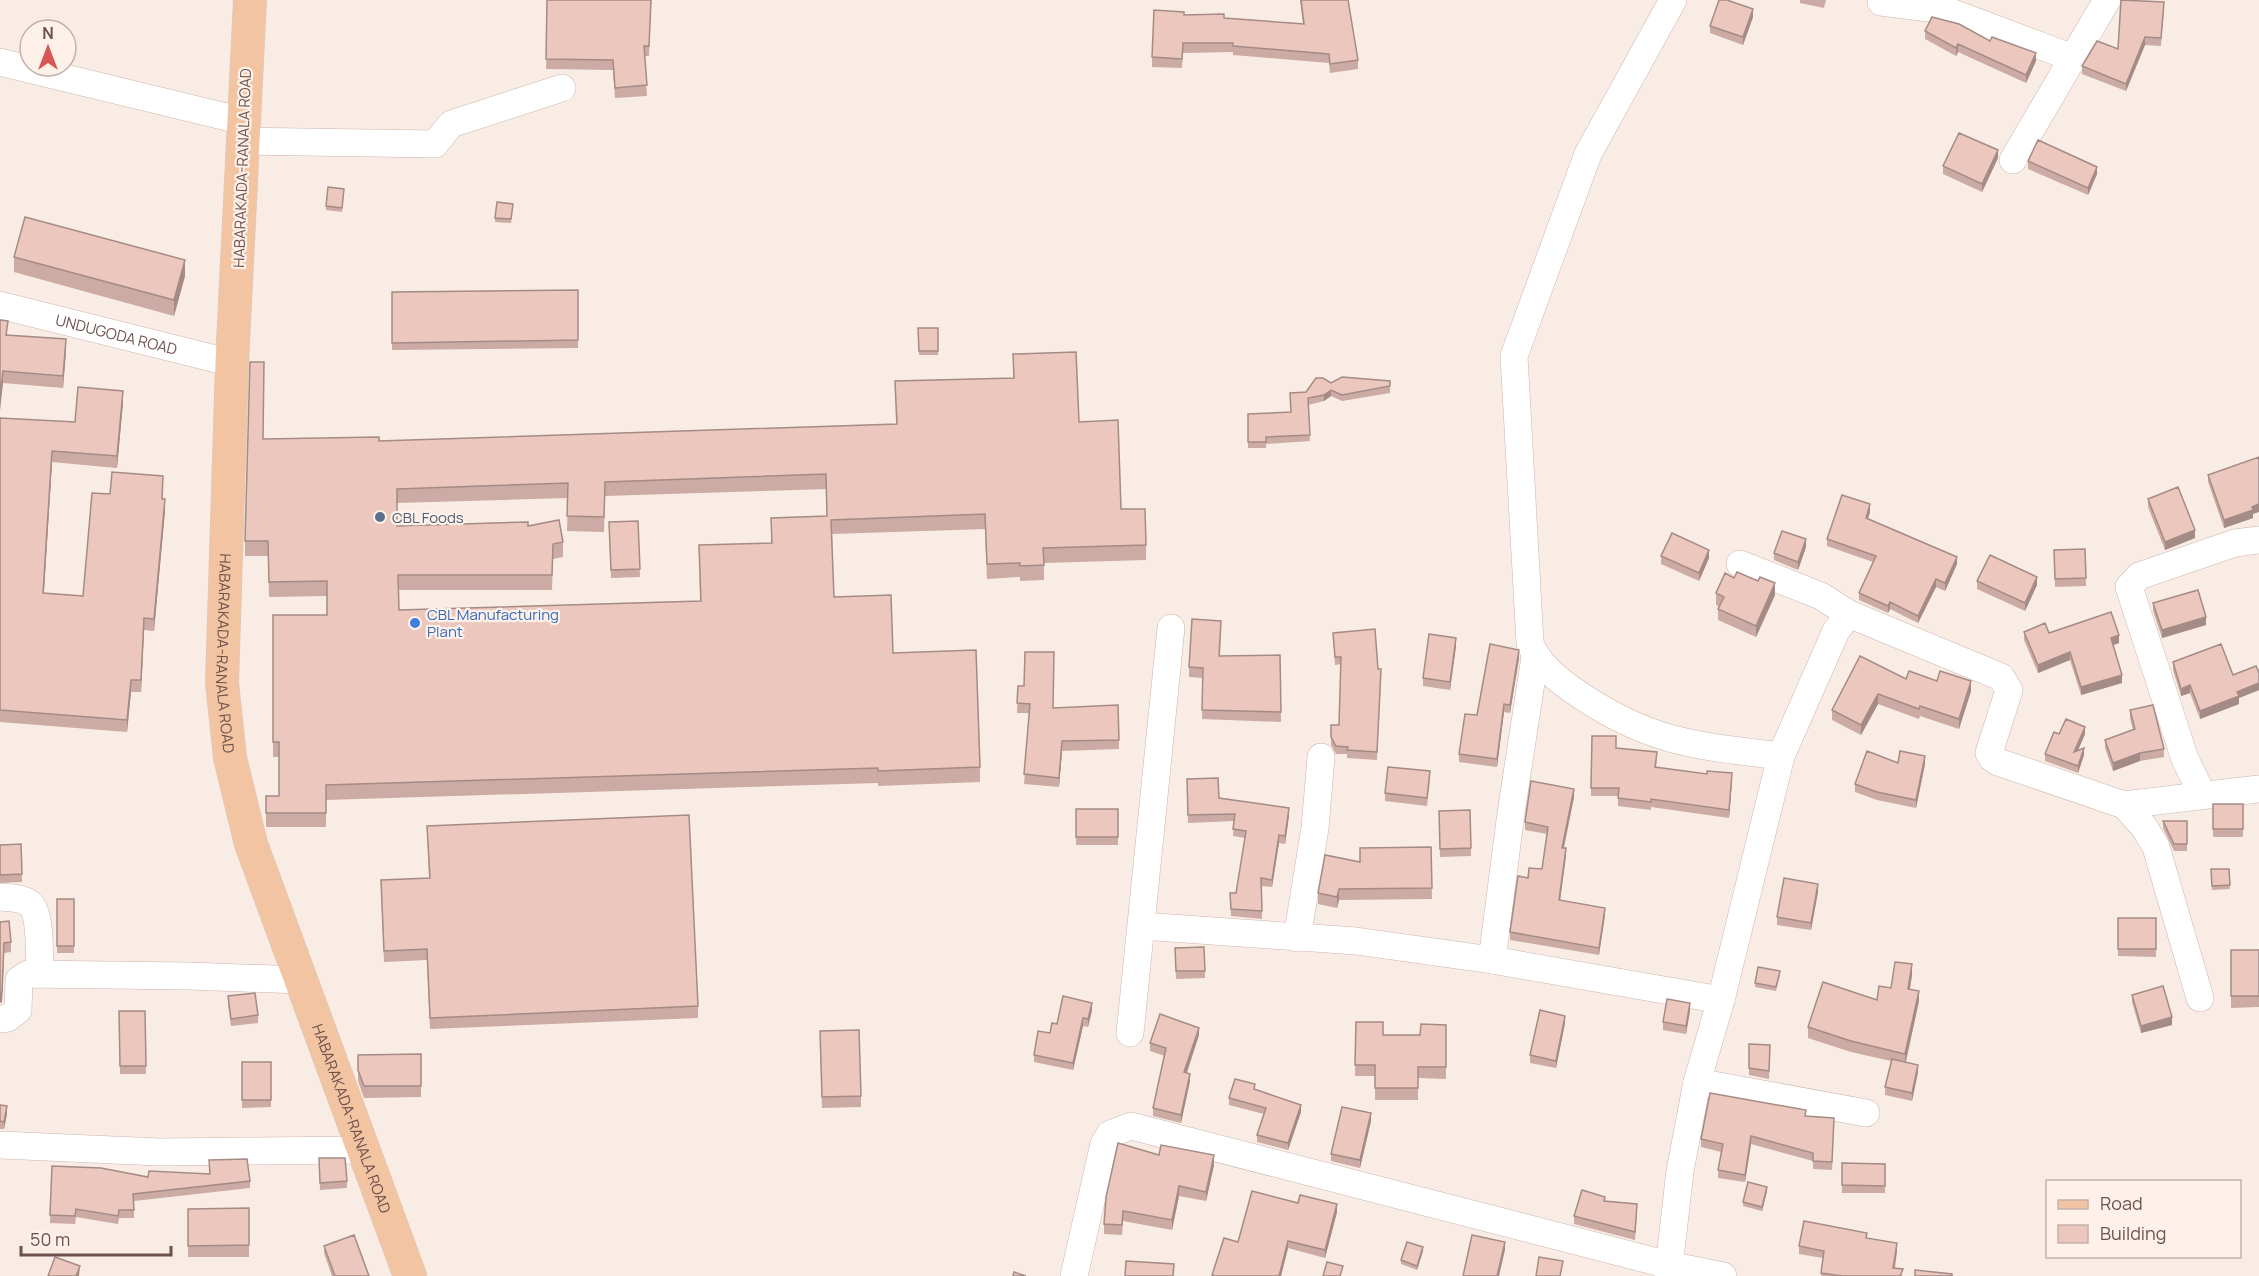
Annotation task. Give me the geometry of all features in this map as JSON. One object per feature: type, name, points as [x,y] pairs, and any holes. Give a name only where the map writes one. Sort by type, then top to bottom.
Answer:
[{"type":"main road","name":"HABARAKADA-RANALA ROAD","points":[[250,0],[232,363],[222,682],[230,758],[251,844],[410,1276]]},
{"type":"street","points":[[1673,0],[1588,154],[1514,356],[1530,643],[1535,657],[1568,687],[1604,712],[1642,731],[1691,745],[1781,756]]},
{"type":"street","points":[[2013,160],[2107,0]]},
{"type":"street","points":[[1881,2],[1945,9],[2073,58]]},
{"type":"street","points":[[0,62],[243,131],[435,144],[451,124],[562,88]]},
{"type":"street","name":"UNDUGODA ROAD","points":[[0,305],[232,363]]},
{"type":"street","points":[[2202,794],[2186,759],[2129,587],[2139,576],[2235,543],[2259,540]]},
{"type":"street","points":[[1740,564],[1821,596],[1849,614],[2001,676],[2009,690],[1989,753],[1992,758],[2124,804],[2259,789]]},
{"type":"street","points":[[1669,1270],[1680,1171],[1697,1082],[1721,1000],[1781,756],[1836,631],[1849,614]]},
{"type":"street","points":[[1130,1033],[1171,628]]},
{"type":"street","points":[[1492,960],[1511,813],[1535,657]]},
{"type":"street","points":[[1297,938],[1315,828],[1321,757]]},
{"type":"street","points":[[2124,804],[2144,827],[2157,847],[2200,998]]},
{"type":"street","points":[[0,897],[21,899],[32,905],[36,917],[40,973]]},
{"type":"street","points":[[1142,926],[1356,941],[1492,960],[1721,1000]]},
{"type":"street","points":[[0,1019],[8,1018],[18,1010],[20,980],[28,974],[300,980]]},
{"type":"street","points":[[1697,1082],[1866,1113]]},
{"type":"street","points":[[1074,1276],[1104,1144],[1110,1134],[1131,1126],[1669,1270],[1723,1276]]},
{"type":"street","points":[[0,1145],[159,1152],[363,1150]]},
{"type":"building","points":[[547,0],[651,0],[649,46],[644,46],[647,85],[615,88],[613,60],[546,59]]},
{"type":"building","points":[[1301,0],[1348,0],[1358,60],[1330,64],[1329,54],[1233,46],[1233,43],[1183,43],[1182,59],[1152,57],[1154,10],[1184,12],[1184,15],[1224,14],[1224,18],[1304,24]]},
{"type":"building","points":[[1719,0],[1727,0],[1753,9],[1743,37],[1710,26]]},
{"type":"building","points":[[2121,0],[2164,2],[2161,38],[2145,37],[2126,84],[2082,66],[2097,41],[2118,49]]},
{"type":"building","points":[[1932,17],[1959,24],[1990,41],[1992,37],[2036,53],[2026,75],[1958,44],[1956,48],[1925,31]]},
{"type":"building","points":[[1959,133],[1998,150],[1982,184],[1943,166]]},
{"type":"building","points":[[2038,140],[2097,167],[2088,188],[2028,161]]},
{"type":"building","points":[[328,187],[344,189],[342,208],[326,206]]},
{"type":"building","points":[[497,202],[513,204],[511,219],[495,218]]},
{"type":"building","points":[[25,217],[185,260],[174,300],[14,257]]},
{"type":"building","points":[[578,290],[578,340],[392,343],[392,292]]},
{"type":"building","points":[[0,320],[8,321],[6,335],[66,339],[63,376],[3,371],[0,399]]},
{"type":"building","points":[[918,328],[938,328],[938,351],[919,351]]},
{"type":"building","points":[[1076,352],[1079,422],[1118,420],[1121,509],[1145,509],[1146,545],[1043,548],[1044,565],[987,564],[985,514],[831,520],[834,597],[891,595],[893,653],[976,650],[980,767],[878,771],[878,768],[326,785],[326,813],[266,813],[266,796],[279,796],[279,742],[273,742],[273,615],[327,615],[327,581],[269,582],[268,541],[245,541],[250,362],[264,362],[263,439],[379,437],[379,441],[897,424],[895,381],[1014,378],[1013,354]],"holes":[[[826,474],[827,516],[771,518],[772,543],[699,545],[701,601],[399,610],[398,575],[552,575],[553,544],[563,542],[559,520],[528,526],[528,522],[397,526],[397,489],[568,483],[567,516],[604,517],[605,482]]]},
{"type":"building","points":[[1342,377],[1390,381],[1390,386],[1342,395],[1331,390],[1324,395],[1308,398],[1310,435],[1266,437],[1266,442],[1248,442],[1248,414],[1291,412],[1290,393],[1306,392],[1316,378],[1323,378],[1331,383]]},
{"type":"building","points":[[78,387],[123,391],[117,456],[52,451],[43,593],[83,596],[92,493],[110,494],[112,472],[163,476],[162,499],[165,499],[154,619],[144,618],[141,680],[131,680],[127,720],[0,710],[0,418],[75,422]]},
{"type":"building","points":[[2259,457],[2259,504],[2252,507],[2253,510],[2224,520],[2208,475]]},
{"type":"building","points":[[2178,487],[2195,530],[2165,542],[2148,499]]},
{"type":"building","points":[[1842,495],[1870,504],[1866,518],[1957,557],[1945,583],[1936,579],[1918,616],[1890,602],[1888,606],[1859,593],[1876,556],[1827,539]]},
{"type":"building","points":[[638,521],[640,569],[611,570],[609,522]]},
{"type":"building","points":[[1782,531],[1806,539],[1798,562],[1774,553]]},
{"type":"building","points":[[1672,533],[1709,550],[1699,573],[1661,556]]},
{"type":"building","points":[[2085,549],[2086,578],[2055,579],[2054,550]]},
{"type":"building","points":[[1990,555],[2037,577],[2025,603],[1977,581]]},
{"type":"building","points":[[1737,572],[1758,581],[1760,577],[1775,583],[1756,626],[1718,609],[1724,597],[1716,593],[1725,573],[1734,578]]},
{"type":"building","points":[[2198,590],[2206,617],[2162,630],[2153,603]]},
{"type":"building","points":[[2111,612],[2119,635],[2111,638],[2122,675],[2081,687],[2070,652],[2038,665],[2024,632],[2045,623],[2049,633]]},
{"type":"building","points":[[1192,619],[1221,621],[1219,656],[1280,655],[1281,712],[1202,710],[1203,668],[1189,667]]},
{"type":"building","points":[[1375,629],[1378,669],[1381,669],[1377,752],[1347,750],[1348,747],[1336,746],[1331,737],[1331,725],[1339,725],[1341,657],[1335,657],[1333,633]]},
{"type":"building","points":[[1429,634],[1456,638],[1450,682],[1423,678]]},
{"type":"building","points":[[1490,644],[1519,650],[1510,705],[1504,704],[1497,759],[1459,754],[1465,714],[1477,715]]},
{"type":"building","points":[[2221,644],[2233,675],[2256,666],[2259,683],[2237,692],[2239,696],[2200,711],[2190,685],[2181,689],[2173,662]]},
{"type":"building","points":[[1025,652],[1054,652],[1053,708],[1118,705],[1119,740],[1062,741],[1059,778],[1024,774],[1030,704],[1017,703],[1018,686],[1024,686]]},
{"type":"building","points":[[1860,656],[1906,679],[1909,671],[1937,681],[1940,671],[1971,681],[1959,719],[1920,706],[1919,709],[1878,694],[1861,725],[1832,710]]},
{"type":"building","points":[[2153,705],[2164,749],[2140,753],[2113,763],[2105,740],[2135,729],[2130,710]]},
{"type":"building","points":[[2066,719],[2085,727],[2074,752],[2084,748],[2078,766],[2045,754],[2054,732],[2059,734]]},
{"type":"building","points":[[1592,736],[1616,736],[1616,748],[1657,752],[1655,767],[1707,774],[1707,771],[1732,773],[1729,810],[1651,799],[1651,802],[1618,798],[1619,788],[1591,788]]},
{"type":"building","points":[[1867,751],[1898,763],[1900,751],[1925,756],[1916,800],[1877,792],[1855,784]]},
{"type":"building","points":[[1388,767],[1430,771],[1427,798],[1385,793]]},
{"type":"building","points":[[1218,778],[1219,798],[1289,808],[1285,836],[1279,835],[1272,880],[1261,878],[1262,911],[1231,909],[1230,893],[1236,893],[1246,831],[1233,829],[1235,814],[1188,815],[1187,779]]},
{"type":"building","points":[[1531,781],[1574,789],[1562,848],[1566,848],[1559,900],[1605,908],[1599,948],[1510,932],[1518,876],[1528,878],[1529,868],[1542,869],[1548,827],[1525,822]]},
{"type":"building","points":[[2213,804],[2243,804],[2243,829],[2213,829]]},
{"type":"building","points":[[1076,809],[1118,809],[1118,837],[1076,837]]},
{"type":"building","points":[[1470,810],[1471,848],[1440,849],[1439,811]]},
{"type":"building","points":[[689,815],[698,1006],[430,1018],[427,949],[384,951],[381,880],[430,878],[427,826]]},
{"type":"building","points":[[2163,821],[2187,821],[2187,844],[2174,844]]},
{"type":"building","points":[[21,844],[22,874],[0,875],[0,845]]},
{"type":"building","points":[[1431,847],[1432,888],[1339,889],[1337,897],[1318,893],[1325,855],[1360,862],[1360,848]]},
{"type":"building","points":[[2211,869],[2229,869],[2230,885],[2212,886]]},
{"type":"building","points":[[1784,878],[1818,884],[1811,923],[1777,917]]},
{"type":"building","points":[[57,899],[74,899],[74,946],[57,946]]},
{"type":"building","points":[[2118,918],[2156,918],[2156,949],[2118,949]]},
{"type":"building","points":[[9,921],[11,942],[4,943],[2,992],[0,993],[0,922]]},
{"type":"building","points":[[1204,947],[1205,971],[1176,971],[1175,948]]},
{"type":"building","points":[[2231,950],[2259,950],[2259,996],[2231,996]]},
{"type":"building","points":[[1895,962],[1912,964],[1908,989],[1919,991],[1905,1054],[1851,1041],[1808,1027],[1823,982],[1877,1000],[1879,986],[1891,988]]},
{"type":"building","points":[[1758,967],[1780,971],[1776,987],[1755,983]]},
{"type":"building","points":[[2163,986],[2172,1017],[2141,1026],[2132,995]]},
{"type":"building","points":[[255,993],[258,1015],[231,1019],[228,996]]},
{"type":"building","points":[[1063,996],[1092,1003],[1088,1019],[1083,1018],[1073,1063],[1034,1055],[1038,1031],[1050,1033],[1052,1023],[1057,1024]]},
{"type":"building","points":[[1667,999],[1690,1003],[1686,1026],[1663,1022]]},
{"type":"building","points":[[1540,1010],[1565,1016],[1556,1061],[1530,1055]]},
{"type":"building","points":[[119,1011],[145,1011],[146,1066],[120,1066]]},
{"type":"building","points":[[1160,1014],[1199,1028],[1184,1072],[1190,1074],[1181,1115],[1153,1108],[1166,1048],[1150,1043]]},
{"type":"building","points":[[1356,1022],[1383,1022],[1383,1035],[1420,1035],[1421,1024],[1446,1025],[1446,1067],[1418,1067],[1418,1088],[1375,1088],[1375,1065],[1355,1065]]},
{"type":"building","points":[[859,1030],[861,1096],[822,1097],[820,1031]]},
{"type":"building","points":[[1749,1044],[1770,1045],[1769,1071],[1749,1068]]},
{"type":"building","points":[[421,1054],[421,1086],[364,1086],[358,1070],[358,1055]]},
{"type":"building","points":[[1892,1059],[1918,1065],[1912,1093],[1885,1087]]},
{"type":"building","points":[[242,1062],[271,1062],[271,1100],[242,1100]]},
{"type":"building","points":[[1235,1079],[1255,1084],[1254,1089],[1301,1105],[1288,1143],[1257,1135],[1266,1108],[1229,1098]]},
{"type":"building","points":[[1710,1093],[1806,1110],[1805,1116],[1834,1118],[1832,1162],[1813,1161],[1813,1153],[1751,1136],[1745,1175],[1718,1170],[1723,1144],[1701,1139]]},
{"type":"building","points":[[0,1105],[7,1106],[4,1122],[0,1121]]},
{"type":"building","points":[[1342,1107],[1371,1113],[1360,1160],[1331,1154]]},
{"type":"building","points":[[1118,1143],[1159,1155],[1161,1145],[1214,1155],[1206,1192],[1179,1186],[1172,1220],[1123,1211],[1122,1225],[1104,1224],[1106,1197]]},
{"type":"building","points":[[319,1158],[345,1158],[347,1181],[320,1183]]},
{"type":"building","points":[[247,1159],[250,1181],[133,1194],[134,1210],[119,1210],[118,1216],[76,1209],[75,1216],[50,1215],[52,1166],[101,1168],[148,1177],[149,1171],[210,1174],[209,1160]]},
{"type":"building","points":[[1842,1163],[1885,1164],[1885,1186],[1842,1185]]},
{"type":"building","points":[[1748,1182],[1767,1187],[1762,1207],[1743,1202]]},
{"type":"building","points":[[1582,1190],[1605,1197],[1604,1201],[1637,1204],[1635,1232],[1574,1216]]},
{"type":"building","points":[[1252,1191],[1298,1203],[1300,1195],[1337,1204],[1325,1250],[1288,1241],[1279,1276],[1212,1275],[1224,1238],[1238,1242]]},
{"type":"building","points":[[249,1208],[249,1245],[188,1246],[188,1209]]},
{"type":"building","points":[[1804,1221],[1867,1233],[1866,1238],[1897,1243],[1893,1268],[1903,1269],[1900,1276],[1842,1276],[1821,1273],[1824,1251],[1799,1246]]},
{"type":"building","points":[[354,1235],[369,1276],[335,1276],[324,1246]]},
{"type":"building","points":[[1472,1235],[1505,1242],[1497,1276],[1463,1276]]},
{"type":"building","points":[[1407,1242],[1423,1247],[1417,1266],[1401,1260]]},
{"type":"building","points":[[55,1257],[80,1266],[76,1276],[48,1276]]},
{"type":"building","points":[[1539,1257],[1563,1261],[1560,1276],[1536,1276]]},
{"type":"building","points":[[1126,1261],[1174,1264],[1173,1276],[1125,1276]]},
{"type":"building","points":[[1327,1262],[1343,1266],[1340,1276],[1323,1276]]},
{"type":"building","points":[[1915,1270],[1952,1274],[1952,1276],[1915,1276]]},
{"type":"building","points":[[1014,1272],[1026,1276],[1013,1276]]},
{"type":"place","name":"CBL Foods","points":[[380,517]]},
{"type":"place","name":"CBL Manufacturing Plant","points":[[415,623]]}]
